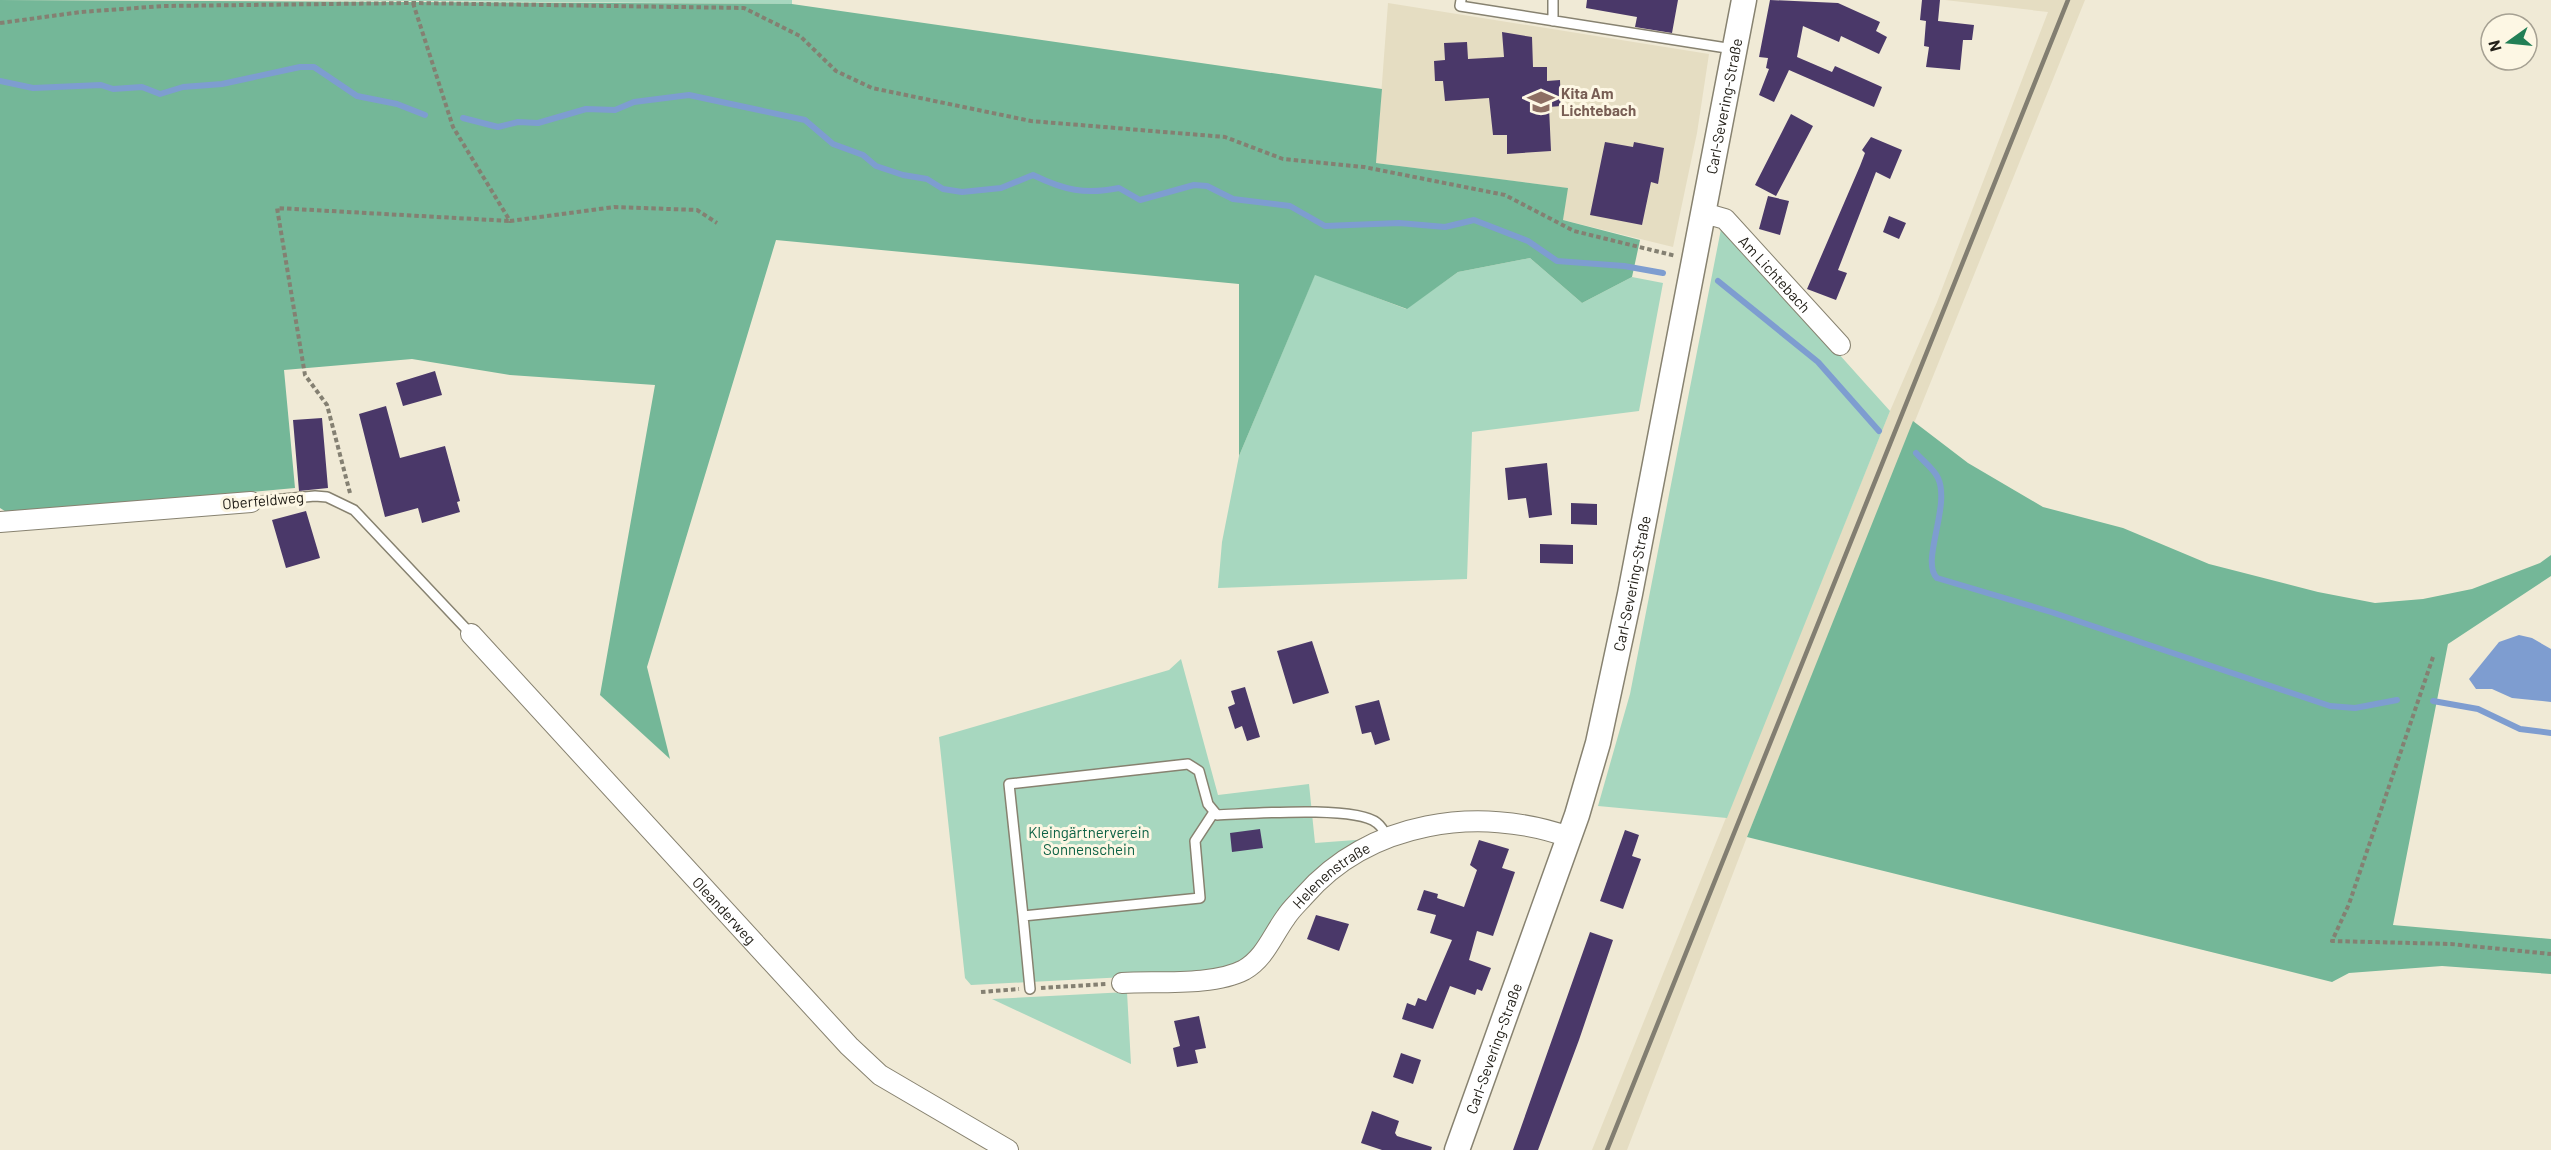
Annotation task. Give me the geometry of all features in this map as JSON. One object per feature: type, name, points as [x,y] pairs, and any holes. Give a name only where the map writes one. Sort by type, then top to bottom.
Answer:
[{"type":"street","name":"Carl-Severing-Straße","points":[[1457,1150],[1569,837],[1589,774],[1610,693],[1744,0]]},
{"type":"street","name":"Am Lichtebach","points":[[1704,213],[1725,219],[1840,345]]},
{"type":"street","name":"Oberfeldweg","points":[[0,522],[251,502]]},
{"type":"street","name":"Oleanderweg","points":[[471,634],[849,1046],[880,1074],[1008,1150]]},
{"type":"street","name":"Helenenstraße","points":[[1122,983],[1224,978],[1247,969],[1260,959],[1286,916],[1311,888],[1355,854],[1387,838],[1428,825],[1468,821],[1526,825],[1569,837]]},
{"type":"lane","points":[[1461,0],[1460,6],[1735,50]]},
{"type":"lane","points":[[1553,0],[1553,21]]},
{"type":"lane","name":"Oberfeldweg","points":[[251,502],[315,496],[327,497],[354,510],[471,634]]},
{"type":"lane","points":[[1030,989],[1009,784],[1188,764],[1199,771],[1208,804],[1217,815],[1312,813],[1362,816],[1377,823],[1387,838]]},
{"type":"lane","points":[[1023,916],[1200,898],[1195,841],[1214,812]]},
{"type":"path","points":[[0,23],[81,12],[164,6],[424,2],[744,8],[800,36],[836,71],[872,88],[1031,121],[1225,137],[1283,159],[1364,167],[1505,195],[1574,231],[1695,260]]},
{"type":"path","points":[[413,3],[453,127],[510,221]]},
{"type":"path","points":[[354,510],[327,405],[305,375],[277,208],[510,221],[614,207],[698,210],[717,223]]},
{"type":"path","points":[[2433,657],[2349,904],[2332,941],[2451,944],[2551,954]]},
{"type":"path","points":[[981,992],[1122,983]]},
{"type":"shaded area","points":[[1945,0],[2085,0],[1747,837],[1627,1150],[1592,1150],[1890,411],[1937,302],[2048,12]]},
{"type":"shaded area","name":"Kita Am Lichtebach","points":[[1388,3],[1709,54],[1697,133],[1673,247],[1563,220],[1567,188],[1376,163]]},
{"type":"green space","points":[[0,0],[792,4],[1382,89],[1376,163],[1568,188],[1563,220],[1640,240],[1632,277],[1582,303],[1530,258],[1458,272],[1407,309],[1315,275],[1239,456],[1239,284],[776,240],[647,667],[670,759],[600,695],[655,385],[510,375],[412,359],[284,370],[295,488],[54,510],[8,513],[0,508]]},
{"type":"green space","points":[[303,0],[792,0],[792,4]]},
{"type":"green space","points":[[1722,224],[1890,411],[1727,818],[1598,806],[1630,694]]},
{"type":"green space","points":[[1530,258],[1582,303],[1632,277],[1663,283],[1639,411],[1472,432],[1467,579],[1218,588],[1222,542],[1239,456],[1315,274],[1406,309],[1458,272]]},
{"type":"green space","points":[[1913,421],[1968,463],[2043,507],[2123,528],[2209,564],[2318,592],[2375,603],[2423,599],[2472,589],[2540,563],[2551,555],[2551,576],[2448,644],[2393,925],[2551,939],[2551,974],[2442,966],[2349,973],[2332,982],[1747,837]]},
{"type":"green space","name":"Kleingärtnerverein Sonnenschein","points":[[1181,659],[1218,795],[1309,784],[1315,843],[1369,839],[1243,963],[1202,973],[971,985],[965,978],[939,737],[1169,670]]},
{"type":"green space","points":[[1127,992],[1131,1064],[992,999]]},
{"type":"water","points":[[2519,635],[2532,638],[2551,649],[2551,702],[2512,698],[2492,689],[2476,689],[2469,679],[2499,642]]},
{"type":"building","points":[[1587,0],[1678,0],[1672,33],[1635,27],[1637,17],[1586,8]]},
{"type":"building","points":[[1770,0],[1838,3],[1880,22],[1876,31],[1887,37],[1879,54],[1841,36],[1839,42],[1803,26],[1797,57],[1832,72],[1835,66],[1882,87],[1874,107],[1789,70],[1774,102],[1759,95],[1769,69],[1766,68],[1768,58],[1759,57]]},
{"type":"building","points":[[1922,0],[1940,0],[1938,21],[1974,25],[1972,40],[1963,40],[1960,70],[1926,67],[1929,47],[1924,46],[1926,21],[1920,20]]},
{"type":"building","points":[[1502,32],[1532,37],[1533,67],[1547,67],[1547,81],[1560,80],[1561,106],[1549,107],[1551,151],[1507,154],[1507,135],[1493,135],[1489,98],[1445,101],[1443,81],[1435,81],[1434,61],[1445,60],[1444,43],[1467,42],[1468,59],[1504,57]]},
{"type":"building","points":[[1791,114],[1813,126],[1776,196],[1755,185]]},
{"type":"building","points":[[1871,137],[1902,150],[1890,179],[1876,172],[1838,270],[1847,273],[1836,300],[1807,289],[1860,166],[1865,153],[1862,150]]},
{"type":"building","points":[[1605,142],[1633,147],[1634,142],[1664,148],[1658,184],[1651,182],[1642,225],[1590,215]]},
{"type":"building","points":[[1768,196],[1789,201],[1780,235],[1759,229]]},
{"type":"building","points":[[1889,216],[1906,223],[1899,239],[1883,232]]},
{"type":"building","points":[[435,371],[442,395],[403,406],[396,383]]},
{"type":"building","points":[[386,406],[400,458],[445,446],[460,501],[457,502],[460,512],[422,523],[418,508],[385,517],[359,414]]},
{"type":"building","points":[[322,418],[328,488],[299,491],[293,420]]},
{"type":"building","points":[[1547,463],[1552,515],[1529,518],[1526,498],[1508,500],[1505,468]]},
{"type":"building","points":[[1571,503],[1597,504],[1597,525],[1571,524]]},
{"type":"building","points":[[306,511],[320,558],[286,568],[272,520]]},
{"type":"building","points":[[1540,544],[1573,545],[1573,564],[1540,563]]},
{"type":"building","points":[[1312,641],[1329,693],[1293,704],[1277,651]]},
{"type":"building","points":[[1245,687],[1260,737],[1247,741],[1242,726],[1235,729],[1228,707],[1235,704],[1231,691]]},
{"type":"building","points":[[1379,700],[1390,740],[1375,745],[1371,732],[1362,734],[1355,706]]},
{"type":"building","points":[[1260,829],[1263,848],[1232,852],[1230,833]]},
{"type":"building","points":[[1625,830],[1639,835],[1632,856],[1641,859],[1623,909],[1600,901]]},
{"type":"building","points":[[1479,840],[1509,849],[1502,868],[1515,872],[1493,936],[1477,931],[1469,960],[1491,968],[1482,991],[1477,989],[1475,995],[1450,986],[1433,1029],[1402,1019],[1407,1003],[1415,1006],[1418,998],[1426,1001],[1452,940],[1430,933],[1436,915],[1417,910],[1424,890],[1438,894],[1437,898],[1464,907],[1477,870],[1470,865]]},
{"type":"building","points":[[1316,915],[1349,924],[1339,951],[1307,939]]},
{"type":"building","points":[[1590,932],[1613,940],[1579,1040],[1538,1150],[1513,1150]]},
{"type":"building","points":[[1199,1016],[1206,1048],[1195,1050],[1198,1063],[1177,1067],[1173,1048],[1180,1046],[1174,1021]]},
{"type":"building","points":[[1401,1053],[1421,1060],[1413,1084],[1393,1077]]},
{"type":"building","points":[[1372,1111],[1399,1121],[1395,1133],[1397,1136],[1432,1147],[1431,1150],[1382,1150],[1361,1143]]},
{"type":"waterway","points":[[0,81],[33,88],[101,85],[113,89],[142,87],[160,94],[183,87],[222,84],[300,67],[314,67],[357,96],[397,104],[425,115]]},
{"type":"waterway","points":[[463,118],[498,127],[518,122],[538,123],[586,109],[615,110],[634,102],[689,95],[805,120],[833,144],[863,155],[876,166],[903,175],[927,179],[943,189],[962,192],[1001,188],[1033,175],[1075,190],[1096,191],[1119,188],[1140,200],[1194,185],[1207,186],[1233,199],[1290,206],[1325,226],[1399,223],[1445,227],[1474,220],[1528,241],[1557,261],[1624,266],[1663,273]]},
{"type":"waterway","points":[[1718,281],[1818,362],[1879,431]]},
{"type":"waterway","points":[[1916,453],[1936,475],[1941,490],[1932,560],[1937,578],[2051,612],[2330,706],[2355,708],[2397,700]]},
{"type":"waterway","points":[[2433,701],[2478,709],[2520,729],[2551,733]]},
{"type":"railway","points":[[1607,1150],[2068,0]]},
{"type":"place","name":"Kita Am Lichtebach","points":[[1541,102]]}]
